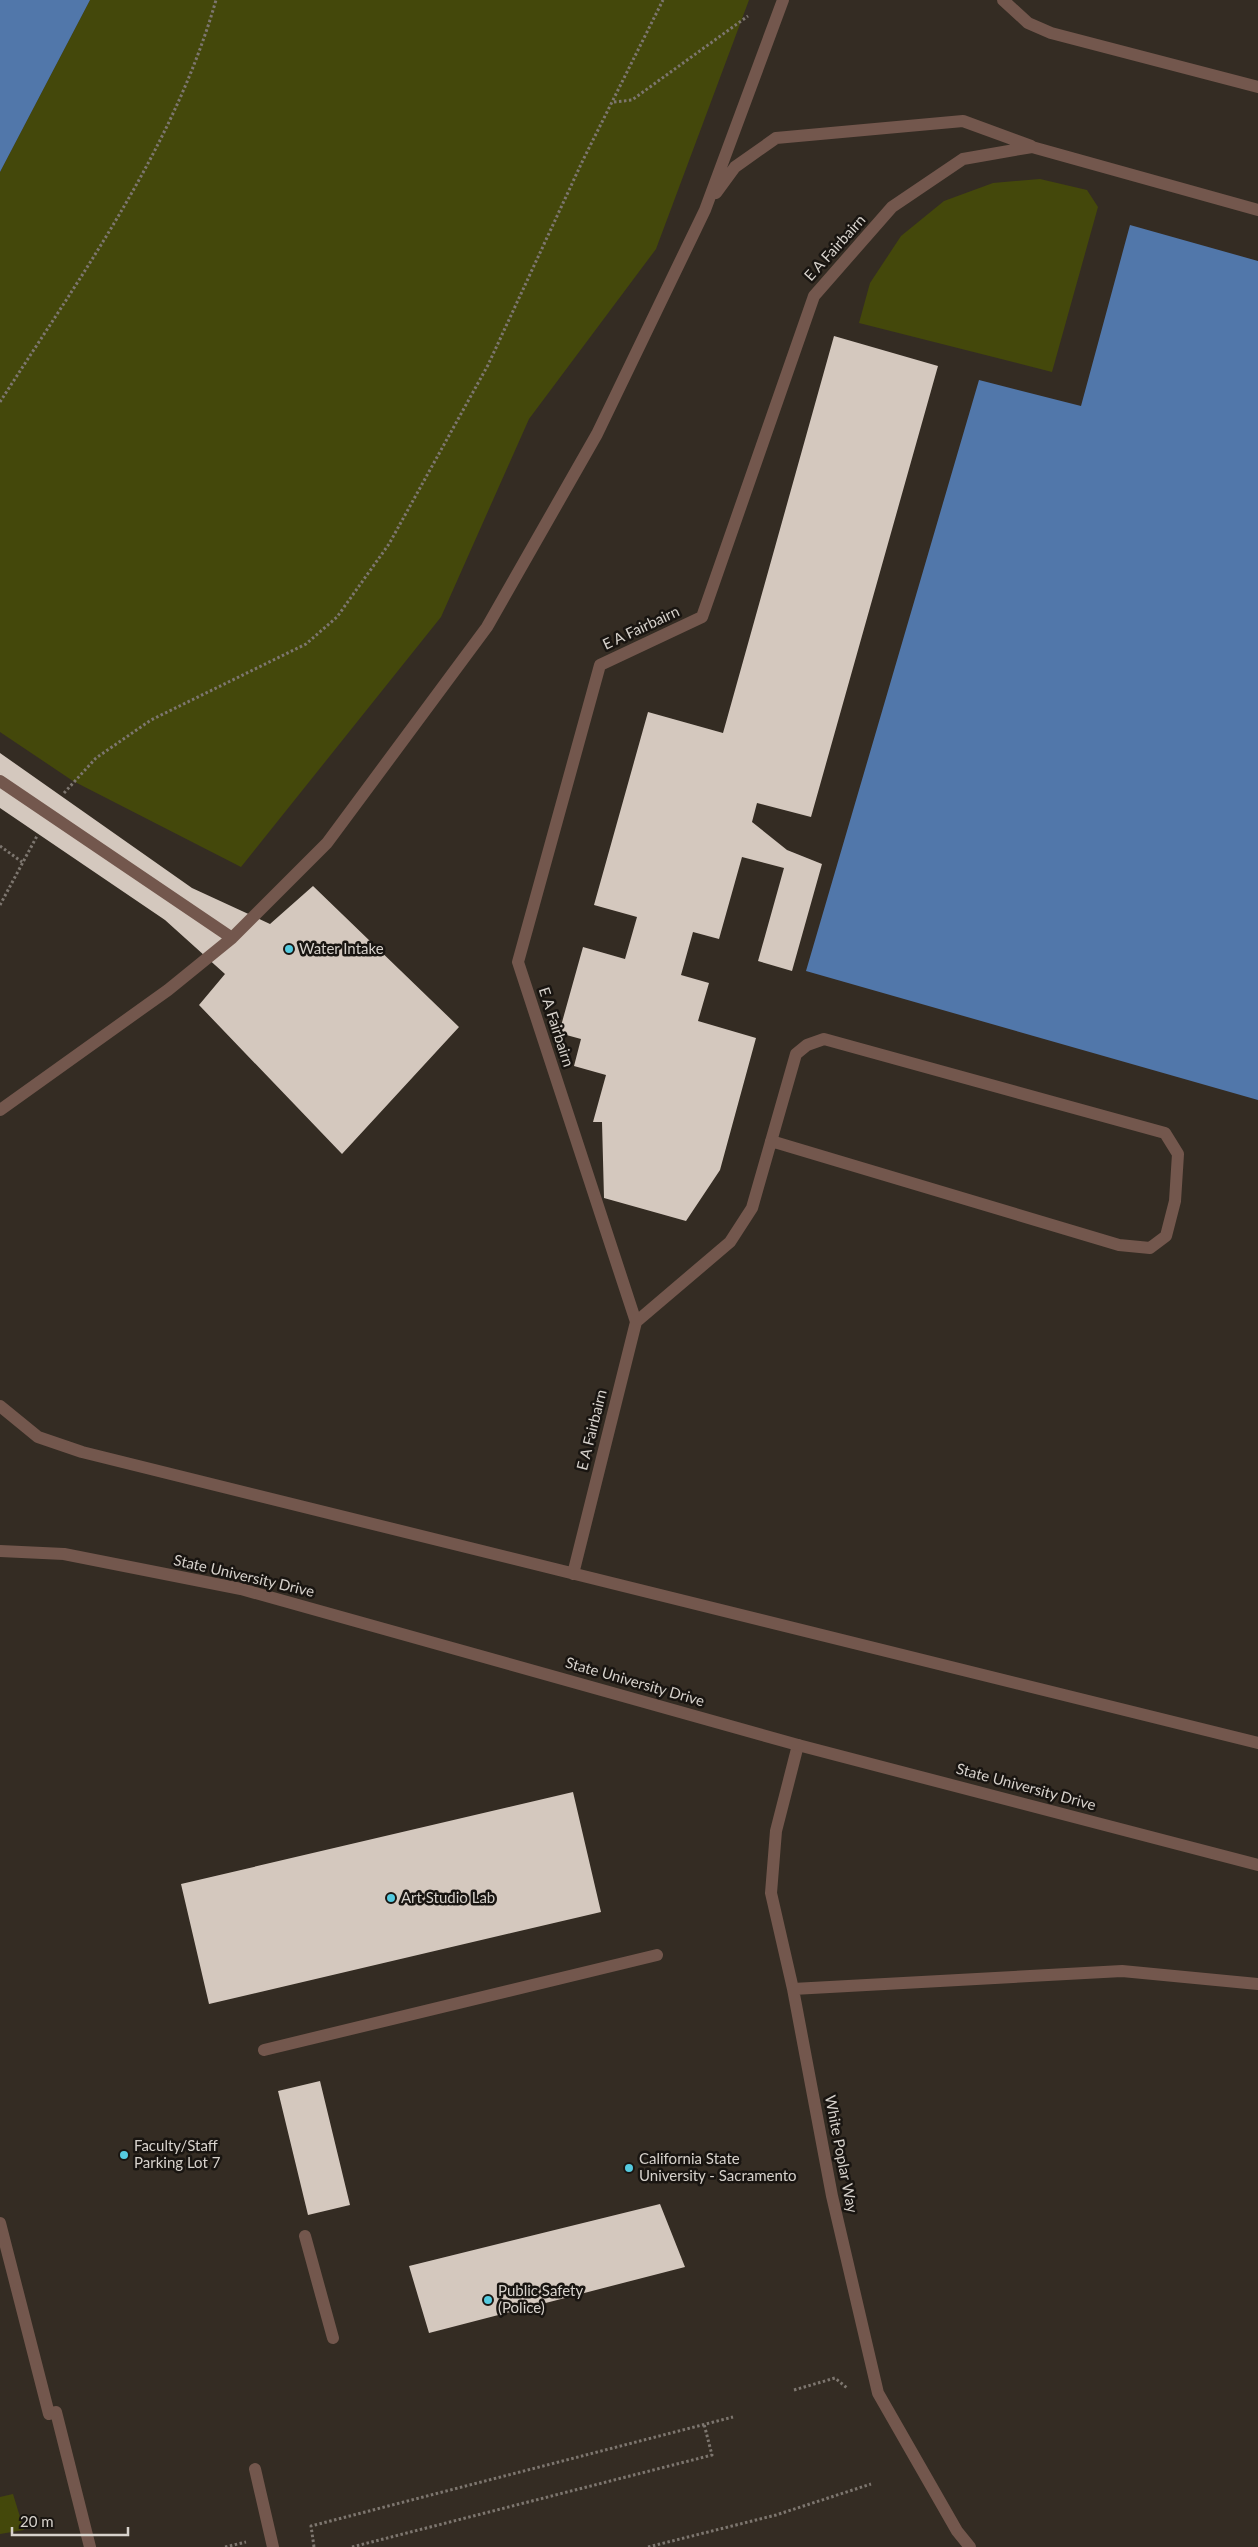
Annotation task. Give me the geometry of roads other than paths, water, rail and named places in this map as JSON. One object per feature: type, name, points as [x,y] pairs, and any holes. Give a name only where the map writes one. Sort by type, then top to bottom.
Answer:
[{"type":"street","points":[[0,1110],[168,990],[232,938],[327,843],[487,627],[597,434],[705,210],[783,0]]},
{"type":"street","points":[[1002,0],[1028,23],[1051,33],[1258,87]]},
{"type":"street","points":[[705,210],[735,167],[776,138],[963,121],[1032,147]]},
{"type":"street","name":"E A Fairbairn","points":[[574,1574],[636,1322],[518,962],[600,665],[702,618],[814,296],[892,207],[963,159],[1032,147],[1258,210]]},
{"type":"street","points":[[0,781],[232,938]]},
{"type":"street","points":[[636,1322],[730,1242],[752,1208],[771,1141],[796,1054],[807,1045],[824,1039],[1165,1133],[1178,1154],[1175,1201],[1166,1236],[1150,1248],[1119,1246],[771,1141]]},
{"type":"street","points":[[0,1406],[38,1437],[82,1452],[1258,1743]]},
{"type":"street","name":"State University Drive","points":[[0,1551],[64,1554],[242,1589],[798,1745],[1258,1865]]},
{"type":"street","name":"White Poplar Way","points":[[798,1745],[776,1831],[771,1893],[793,1989],[832,2196],[878,2392],[957,2531],[970,2547]]},
{"type":"street","points":[[264,2050],[657,1955]]},
{"type":"street","points":[[793,1989],[1122,1971],[1258,1984]]},
{"type":"street","points":[[0,2223],[49,2414],[56,2412],[90,2547]]},
{"type":"street","points":[[306,2236],[333,2338]]},
{"type":"street","points":[[255,2469],[273,2547]]},
{"type":"water","points":[[0,0],[90,0],[0,172]]},
{"type":"water","points":[[1130,225],[1258,261],[1258,1100],[806,971],[979,380],[1081,406]]},
{"type":"place","name":"Water Intake","points":[[289,949]]},
{"type":"place","name":"Art Studio Lab","points":[[391,1898]]},
{"type":"place","name":"Faculty/Staff Parking Lot 7","points":[[124,2155]]},
{"type":"place","name":"California State University - Sacramento","points":[[629,2168]]},
{"type":"place","name":"Public Safety (Police)","points":[[488,2300]]}]
